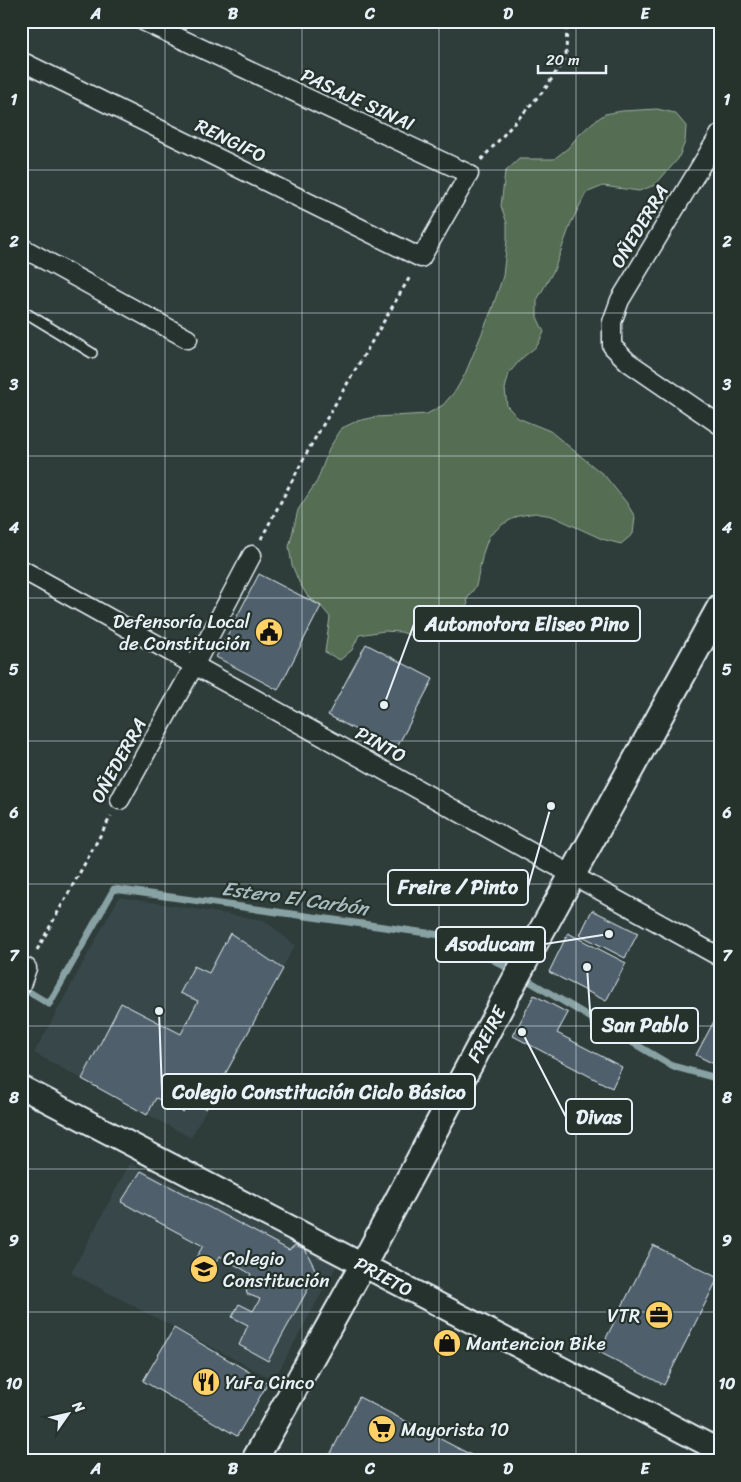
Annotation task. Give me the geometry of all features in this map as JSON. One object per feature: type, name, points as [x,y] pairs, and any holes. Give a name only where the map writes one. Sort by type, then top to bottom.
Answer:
[{"type":"main road","name":"FREIRE","points":[[254,1461],[363,1266],[526,959],[720,607]]},
{"type":"street","name":"PASAJE SINAI","points":[[143,21],[469,174]]},
{"type":"street","name":"RENGIFO","points":[[21,61],[421,258]]},
{"type":"street","name":"OÑEDERRA","points":[[720,134],[620,300],[612,322],[612,346],[628,362],[720,425]]},
{"type":"street","points":[[421,258],[469,174]]},
{"type":"street","points":[[21,247],[188,339]]},
{"type":"street","name":"OÑEDERRA","points":[[120,800],[195,664],[252,555]]},
{"type":"street","name":"PINTO","points":[[21,569],[195,664],[720,958]]},
{"type":"street","name":"PRIETO","points":[[21,1087],[720,1451]]},
{"type":"lane","points":[[21,310],[92,353]]},
{"type":"path","points":[[469,174],[545,89],[566,57],[568,21]]},
{"type":"path","points":[[252,555],[310,446],[421,258]]},
{"type":"path","name":"OÑEDERRA","points":[[24,977],[120,800]]},
{"type":"shaded area","points":[[119,897],[264,920],[295,945],[191,1138],[34,1053]]},
{"type":"shaded area","name":"Colegio Constitución","points":[[130,1163],[337,1265],[274,1380],[71,1273]]},
{"type":"green space","points":[[657,109],[675,113],[686,126],[685,142],[678,159],[655,185],[639,191],[603,186],[586,193],[571,223],[554,270],[537,300],[537,317],[544,332],[537,346],[522,358],[509,373],[505,389],[507,406],[518,418],[550,431],[605,476],[626,502],[635,517],[633,534],[621,544],[602,539],[552,516],[535,513],[518,516],[503,524],[489,536],[483,553],[476,586],[467,599],[468,604],[457,618],[451,633],[435,639],[418,638],[401,632],[384,631],[359,635],[352,650],[340,660],[325,652],[330,617],[321,606],[308,597],[299,582],[292,565],[289,547],[298,510],[317,481],[330,447],[342,428],[357,421],[376,417],[427,414],[443,405],[456,390],[465,374],[492,309],[503,276],[507,223],[501,206],[505,172],[519,159],[554,159],[568,148],[592,123],[605,114]]},
{"type":"building","name":"Defensoría Local de Constitución","points":[[259,574],[321,606],[278,690],[216,657]]},
{"type":"building","points":[[366,644],[433,679],[395,751],[328,715]]},
{"type":"building","points":[[592,910],[638,933],[625,958],[580,935]]},
{"type":"building","points":[[230,933],[283,969],[206,1109],[189,1099],[183,1112],[156,1098],[147,1115],[82,1079],[121,1003],[181,1034],[198,1001],[180,993],[194,966],[209,973]]},
{"type":"building","points":[[568,933],[626,963],[606,1001],[549,972]]},
{"type":"building","points":[[534,995],[568,1013],[557,1033],[622,1067],[612,1088],[513,1036]]},
{"type":"building","points":[[720,1010],[720,1067],[696,1055]]},
{"type":"building","points":[[141,1171],[289,1250],[295,1245],[305,1249],[317,1273],[268,1361],[239,1345],[248,1325],[232,1317],[239,1304],[253,1311],[260,1299],[247,1294],[245,1283],[251,1274],[220,1256],[211,1270],[195,1259],[203,1246],[121,1202]]},
{"type":"building","name":"VTR","points":[[653,1245],[718,1278],[664,1385],[599,1352]]},
{"type":"building","name":"YuFa Cinco","points":[[174,1328],[268,1383],[237,1436],[143,1381]]},
{"type":"building","name":"Mayorista 10","points":[[359,1397],[483,1461],[327,1461]]},
{"type":"waterway","name":"Estero El Carbón","points":[[21,987],[49,1004],[114,889],[455,937],[672,1066],[720,1079]]},
{"type":"place","name":"Defensoría Local de Constitución","points":[[269,632]]},
{"type":"place","name":"Automotora Eliseo Pino","points":[[384,705]]},
{"type":"place","name":"Freire / Pinto","points":[[551,806]]},
{"type":"place","name":"Asoducam","points":[[609,934]]},
{"type":"place","name":"San Pablo","points":[[587,967]]},
{"type":"place","name":"Colegio Constitución Ciclo Básico","points":[[159,1011]]},
{"type":"place","name":"Divas","points":[[522,1032]]},
{"type":"place","name":"Colegio Constitución","points":[[204,1269]]},
{"type":"place","name":"VTR","points":[[659,1315]]},
{"type":"place","name":"Mantencion Bike","points":[[447,1343]]},
{"type":"place","name":"YuFa Cinco","points":[[206,1382]]},
{"type":"place","name":"Mayorista 10","points":[[382,1429]]}]
